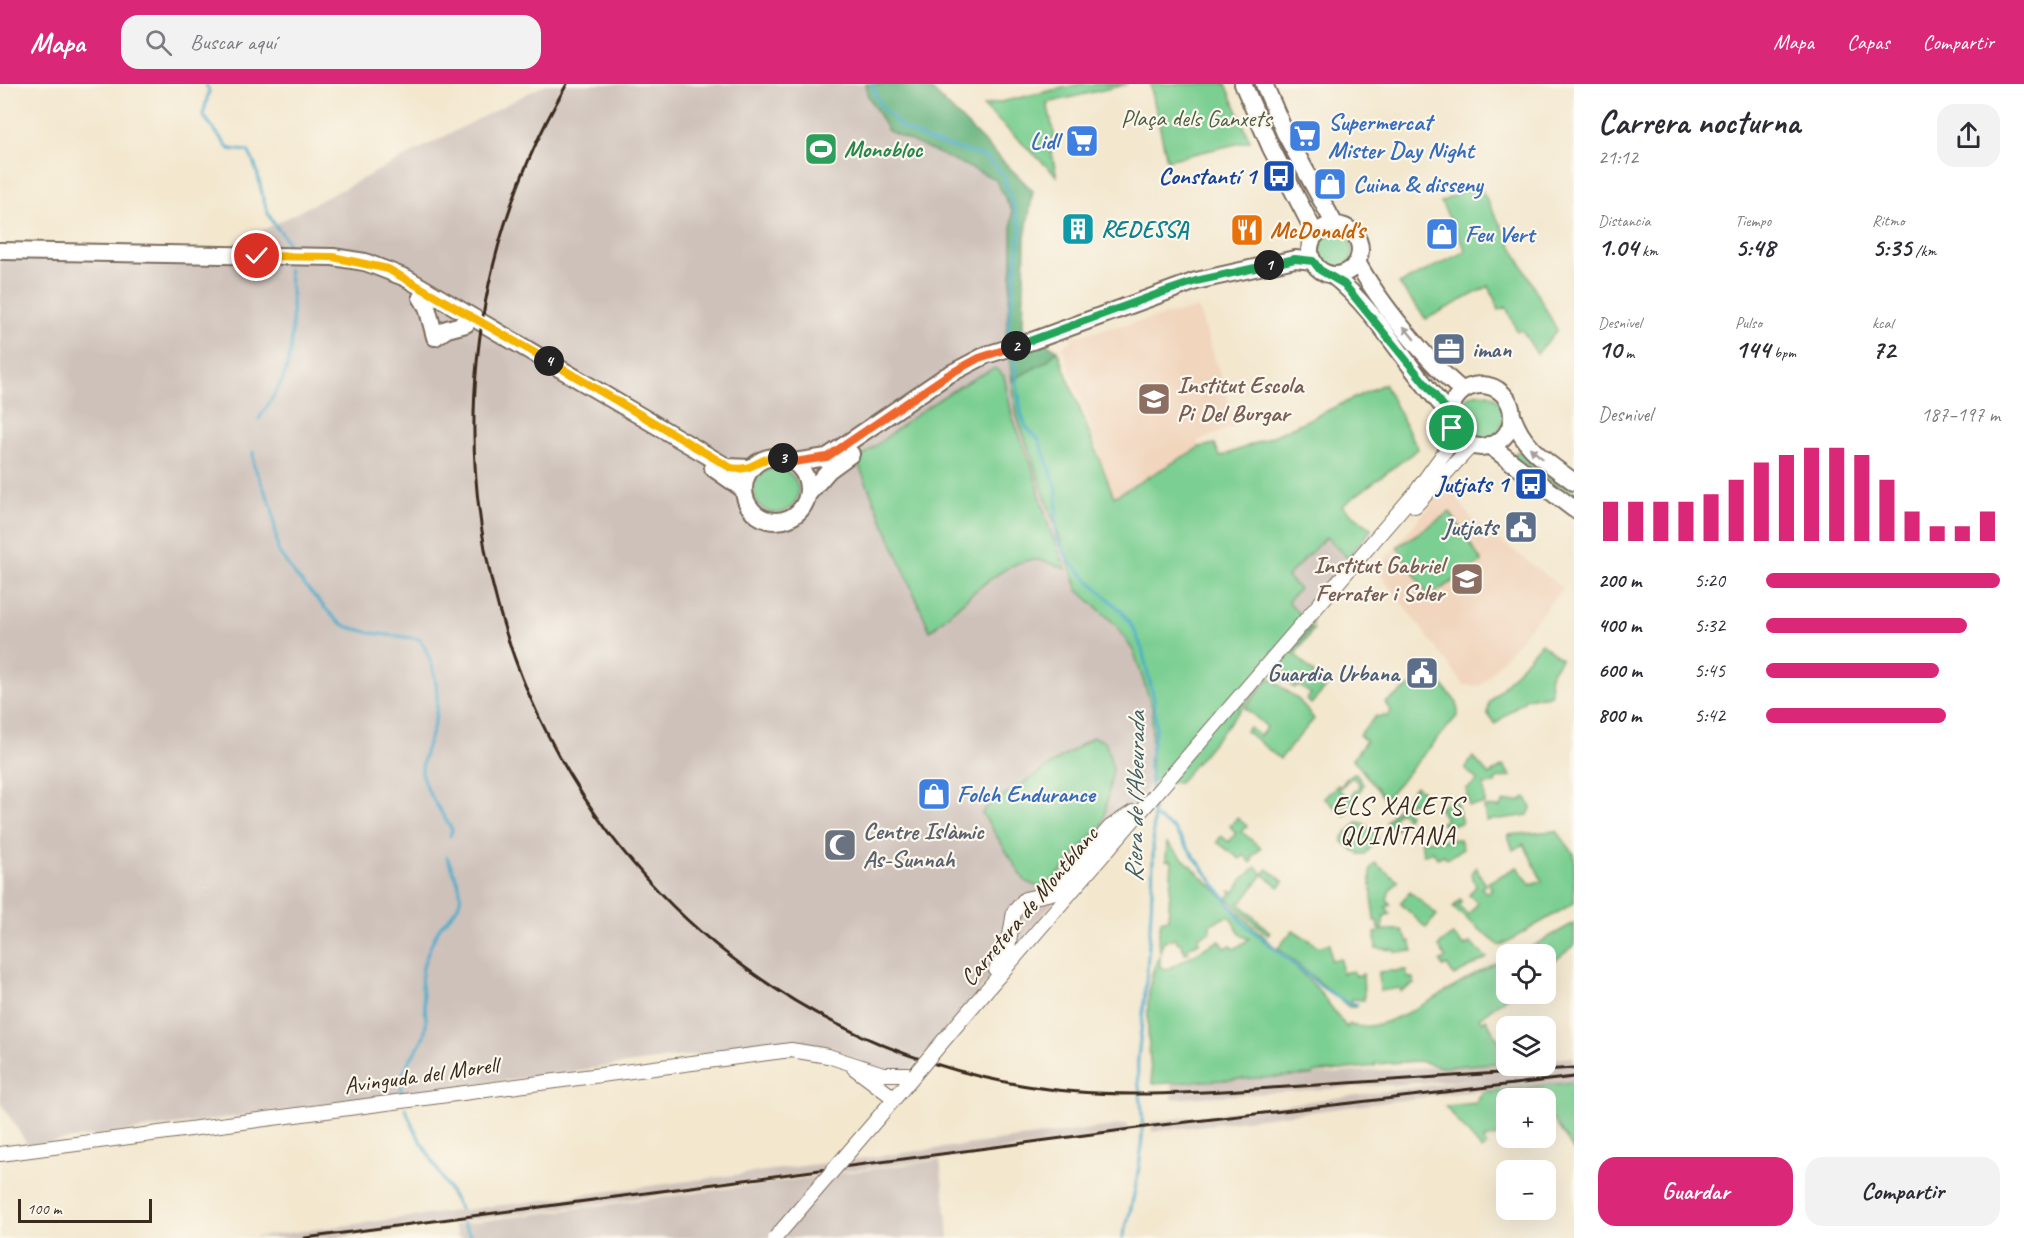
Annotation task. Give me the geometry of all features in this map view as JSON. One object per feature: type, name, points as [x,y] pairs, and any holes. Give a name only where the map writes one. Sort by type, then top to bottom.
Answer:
[{"type":"main road","points":[[1243,84],[1313,247],[1320,270],[1332,275],[1382,328],[1451,421],[1462,441],[1480,445],[1574,509]]},
{"type":"main road","points":[[1264,84],[1285,133],[1335,225],[1347,229],[1357,239],[1360,248],[1357,262],[1348,272],[1332,275]]},
{"type":"main road","points":[[1032,341],[990,363],[837,457],[794,462],[772,457],[760,461],[751,468],[743,489],[746,501],[753,512],[772,522],[794,516],[803,507],[808,494],[837,457],[946,376],[979,358],[1032,341],[1205,276],[1294,257],[1313,247],[1335,225]]},
{"type":"main road","points":[[0,251],[327,258],[388,269],[731,468],[751,468]]},
{"type":"main road","points":[[0,263],[24,252]]},
{"type":"main road","points":[[327,258],[376,274],[526,354],[545,359]]},
{"type":"main road","points":[[1357,262],[1379,297],[1445,377],[1463,391]]},
{"type":"main road","points":[[388,269],[466,324],[638,423],[711,457]]},
{"type":"main road","points":[[421,297],[427,307],[435,337]]},
{"type":"main road","points":[[435,337],[447,310]]},
{"type":"main road","points":[[435,337],[447,329],[466,324]]},
{"type":"main road","points":[[918,408],[979,366],[979,358]]},
{"type":"main road","points":[[571,374],[596,395],[743,489]]},
{"type":"main road","points":[[1451,421],[1452,403],[1463,391],[1476,385],[1497,389],[1504,396],[1522,440],[1539,457],[1574,482]]},
{"type":"main road","points":[[1480,445],[1503,437],[1510,425],[1512,415]]},
{"type":"main road","points":[[794,462],[806,476],[808,494]]},
{"type":"street","points":[[1360,555],[1448,449],[1451,421]]},
{"type":"street","points":[[1360,555],[1396,526],[1480,445]]},
{"type":"street","name":"Carretera de Montblanc","points":[[775,1238],[1360,555]]},
{"type":"street","points":[[984,993],[1008,947],[1014,912],[1025,899],[1052,893],[1110,827],[1144,805]]},
{"type":"street","name":"Avinguda del Morell","points":[[0,1154],[780,1051],[810,1051],[847,1063],[878,1079],[896,1096]]},
{"type":"street","points":[[878,1118],[878,1079],[915,1074]]},
{"type":"shaded area","points":[[546,84],[866,84],[867,94],[935,153],[995,179],[1012,211],[1012,265],[1006,334],[1078,590],[1117,626],[1134,652],[1152,707],[1151,781],[1142,797],[929,1051],[900,1080],[831,1048],[789,1042],[28,1145],[0,1102],[0,260],[199,263]]},
{"type":"shaded area","name":"Institut Escola Pi Del Burgar","points":[[1198,308],[1237,426],[1198,441],[1200,447],[1114,497],[1062,346],[1072,342],[1070,337]]},
{"type":"shaded area","name":"Institut Gabriel Ferrater i Soler","points":[[1448,485],[1472,519],[1563,588],[1480,686],[1464,685],[1376,569]]},
{"type":"shaded area","points":[[1326,537],[1347,558],[1299,614],[1287,601],[1298,589],[1286,577]]},
{"type":"shaded area","points":[[1574,1057],[1574,1082],[1496,1088],[1152,1132],[1151,1122],[1479,1079],[1172,1099],[1171,1084],[1496,1063],[1496,1076],[1556,1076],[1556,1058]]},
{"type":"shaded area","points":[[1128,1124],[1128,1134],[333,1238],[248,1238]]},
{"type":"shaded area","points":[[940,1160],[949,1238],[459,1238],[453,1225]]},
{"type":"green space","points":[[866,84],[926,84],[1033,191],[1025,238],[1023,329],[1057,350],[1046,362],[1012,380],[1006,334],[1012,265],[1012,211],[995,179],[888,131],[867,94]]},
{"type":"green space","name":"Plaça dels Ganxets","points":[[1080,84],[1128,84],[1047,103],[1055,138],[1048,140],[1057,176],[983,106]]},
{"type":"green space","name":"Plaça dels Ganxets","points":[[1150,84],[1226,84],[1250,141],[1167,160]]},
{"type":"green space","points":[[1250,84],[1258,84],[1318,208],[1311,212],[1278,149]]},
{"type":"green space","points":[[1478,183],[1557,330],[1537,354],[1522,330],[1517,331],[1506,307],[1499,310],[1489,286],[1426,319],[1399,284],[1466,251],[1441,202]]},
{"type":"green space","points":[[1335,233],[1348,238],[1353,251],[1348,264],[1335,269],[1322,264],[1317,251],[1322,238]]},
{"type":"green space","points":[[1057,350],[1114,497],[1200,447],[1215,444],[1220,457],[1271,437],[1384,384],[1418,449],[1342,506],[1372,529],[1347,558],[1326,537],[1287,577],[1299,589],[1288,601],[1299,614],[1313,623],[1179,783],[1151,781],[1152,707],[1134,652],[1117,626],[1078,590],[1017,416],[1012,380],[1046,362]]},
{"type":"green space","points":[[995,368],[1004,376],[1012,416],[1033,470],[1049,528],[1066,569],[1038,560],[1017,563],[991,579],[930,631],[857,461],[923,410],[958,387]]},
{"type":"green space","points":[[1481,393],[1497,400],[1504,416],[1497,432],[1481,439],[1465,432],[1458,416],[1465,400]]},
{"type":"green space","points":[[1521,448],[1574,491],[1574,502],[1513,456]]},
{"type":"green space","points":[[776,469],[791,476],[798,491],[791,506],[776,513],[761,506],[754,491],[761,476]]},
{"type":"green space","points":[[1450,512],[1482,562],[1429,597],[1397,547]]},
{"type":"green space","points":[[1311,628],[1314,629],[1295,654],[1315,674],[1310,680],[1313,683],[1321,676],[1330,683],[1311,704],[1306,699],[1311,694],[1299,686],[1294,688],[1282,679],[1287,673],[1280,667]]},
{"type":"green space","points":[[1541,643],[1561,659],[1550,675],[1551,695],[1527,698],[1495,724],[1488,714],[1489,703]]},
{"type":"green space","points":[[1432,672],[1457,703],[1458,715],[1385,799],[1353,759],[1366,741],[1359,735],[1376,716],[1387,717],[1391,711],[1385,703]]},
{"type":"green space","points":[[1270,678],[1299,700],[1314,719],[1280,759],[1246,731],[1249,727],[1260,736],[1267,727],[1245,708]]},
{"type":"green space","points":[[1093,737],[1105,741],[1113,768],[1103,823],[1049,885],[1031,884],[1025,881],[982,813],[985,808]]},
{"type":"green space","points":[[1473,757],[1489,775],[1503,766],[1511,776],[1496,779],[1495,784],[1484,785],[1485,804],[1469,806],[1466,789],[1478,781],[1465,769]]},
{"type":"green space","points":[[1355,773],[1364,784],[1345,816],[1324,798],[1338,785],[1341,787],[1347,777]],"holes":[[[1352,777],[1360,784],[1350,798],[1339,790]]]},
{"type":"green space","points":[[1416,786],[1426,794],[1415,804],[1411,801],[1405,811],[1409,814],[1407,818],[1399,812],[1391,821],[1399,829],[1392,830],[1386,822]]},
{"type":"green space","points":[[1455,797],[1462,823],[1444,825],[1441,823],[1446,819],[1439,807]]},
{"type":"green space","points":[[1526,797],[1531,808],[1528,815],[1486,821],[1484,807],[1500,807],[1504,802],[1519,801]]},
{"type":"green space","points":[[1237,818],[1247,826],[1242,832],[1261,848],[1251,858],[1253,860],[1251,863],[1244,855],[1240,859],[1217,842],[1221,836],[1229,842],[1236,833],[1230,826]]},
{"type":"green space","points":[[1357,822],[1363,823],[1377,835],[1377,841],[1365,854],[1359,854],[1343,842],[1343,837]]},
{"type":"green space","points":[[1557,831],[1574,854],[1574,903],[1503,944],[1498,944],[1453,908],[1460,899],[1462,901],[1459,906],[1468,915],[1478,903],[1469,895],[1476,886],[1471,873],[1476,867],[1485,885],[1481,888],[1487,893],[1492,888],[1487,883],[1517,867],[1531,885],[1542,881],[1524,844],[1513,850],[1508,835]]},
{"type":"green space","points":[[1460,839],[1463,849],[1447,859],[1444,855],[1437,858],[1433,851],[1424,855],[1420,841]]},
{"type":"green space","points":[[1167,843],[1316,987],[1347,1028],[1349,1024],[1364,1027],[1382,1023],[1404,1014],[1496,964],[1497,1004],[1479,1018],[1483,1022],[1486,1019],[1496,1036],[1496,1063],[1442,1067],[1418,1061],[1375,1064],[1375,1066],[1313,1073],[1313,1075],[1152,1084],[1148,1000],[1154,968],[1160,955],[1160,967],[1166,969],[1220,941],[1226,948],[1230,945],[1234,949],[1249,939],[1242,936],[1229,916],[1210,924],[1210,932],[1198,937],[1199,942],[1187,948],[1189,952],[1185,953],[1181,943],[1178,943],[1175,938],[1164,941],[1160,951],[1158,942],[1161,920],[1168,920],[1172,861],[1166,860]]},
{"type":"green space","points":[[1375,863],[1398,881],[1389,892],[1387,900],[1391,905],[1386,907],[1390,914],[1384,916],[1382,929],[1379,929],[1378,921],[1374,921],[1370,869]]},
{"type":"green space","points":[[1256,867],[1263,874],[1243,901],[1238,902],[1270,932],[1268,935],[1227,898],[1232,893],[1230,891],[1236,891],[1242,880]]},
{"type":"green space","points":[[1268,869],[1284,882],[1279,887],[1263,874]]},
{"type":"green space","points":[[1410,892],[1437,915],[1426,928],[1400,903]]},
{"type":"green space","points":[[1574,923],[1574,946],[1556,960],[1556,944],[1536,944]]},
{"type":"green space","points":[[1293,930],[1319,947],[1330,943],[1331,960],[1341,959],[1342,973],[1353,971],[1356,976],[1363,974],[1364,1000],[1352,999],[1351,1003],[1356,1007],[1349,1007],[1278,948]]},
{"type":"green space","points":[[1384,930],[1402,930],[1408,942],[1410,941],[1413,951],[1395,952],[1376,948],[1375,933]]},
{"type":"green space","points":[[1453,935],[1464,946],[1470,943],[1487,958],[1454,976],[1447,965],[1443,967],[1440,962],[1446,958],[1439,947]]},
{"type":"green space","points":[[1406,970],[1408,978],[1413,978],[1414,984],[1401,991],[1400,988],[1380,991],[1379,972]]},
{"type":"green space","points":[[1574,1082],[1574,1151],[1556,1124],[1556,1088],[1519,1088]]},
{"type":"green space","points":[[1496,1091],[1496,1136],[1484,1139],[1486,1146],[1482,1150],[1445,1106],[1476,1103],[1483,1092]]},
{"type":"waterway","points":[[206,84],[209,91],[203,115],[229,149],[248,151],[255,167],[266,209],[289,248]]},
{"type":"waterway","name":"Riera de l'Abeurada","points":[[872,84],[881,106],[902,128],[930,141],[985,157],[1002,173],[1021,229],[1008,326],[1009,341]]},
{"type":"waterway","points":[[259,419],[283,379],[290,354],[292,310],[288,269]]},
{"type":"waterway","name":"Riera de l'Abeurada","points":[[1014,360],[1021,414],[1026,427],[1039,440],[1057,489],[1056,537],[1069,561],[1121,611],[1134,629],[1142,649],[1154,699],[1156,727],[1149,762],[1152,791]]},
{"type":"waterway","points":[[253,452],[254,466],[272,507],[278,551],[295,575],[337,621],[348,627],[372,633],[420,639],[426,650],[434,672],[437,708],[422,773],[430,793],[452,830],[450,836]]},
{"type":"waterway","name":"Riera de l'Abeurada","points":[[1123,1238],[1135,1192],[1142,1144],[1138,1065],[1150,931],[1153,804]]},
{"type":"waterway","points":[[1153,816],[1174,829],[1243,923],[1322,987],[1345,1002],[1357,1004]]},
{"type":"waterway","points":[[402,1093],[404,1071],[425,1031],[426,1012],[422,982],[424,963],[438,930],[455,911],[461,895],[459,884],[447,857]]},
{"type":"waterway","points":[[405,1108],[414,1129],[460,1209]]},
{"type":"waterway","points":[[463,1223],[472,1238]]},
{"type":"railway","points":[[567,84],[501,238],[475,395],[485,551],[531,699],[609,832],[716,945],[851,1031],[1010,1083],[1045,1089],[1114,1094],[1183,1093],[1574,1068]]},
{"type":"railway","points":[[305,1238],[1153,1126],[1574,1077]]},
{"type":"place","name":"Supermercat Mister Day Night","points":[[1305,136]]},
{"type":"place","name":"Lidl","points":[[1082,141]]},
{"type":"place","name":"Monobloc","points":[[821,149]]},
{"type":"place","name":"Constantí 1","points":[[1279,176]]},
{"type":"place","name":"Cuina & disseny","points":[[1330,184]]},
{"type":"place","name":"REDESSA","points":[[1078,229]]},
{"type":"place","name":"McDonald's","points":[[1247,230]]},
{"type":"place","name":"Feu Vert","points":[[1442,234]]},
{"type":"place","name":"iman","points":[[1449,349]]},
{"type":"place","name":"Institut Escola Pi Del Burgar","points":[[1154,399]]},
{"type":"place","name":"Jutjats 1","points":[[1531,484]]},
{"type":"place","name":"Jutjats","points":[[1521,527]]},
{"type":"place","name":"Institut Gabriel Ferrater i Soler","points":[[1467,579]]},
{"type":"place","name":"Guardia Urbana","points":[[1422,673]]},
{"type":"place","name":"Folch Endurance","points":[[934,794]]},
{"type":"place","name":"Centre Islàmic As-Sunnah","points":[[840,845]]},
{"type":"district","name":"ELS XALETS QUINTANA","points":[[1398,820]]},
{"type":"route","points":[[257,256],[333,257],[352,259],[388,269],[727,467],[736,469],[751,468],[760,461],[772,457],[794,462],[827,457],[946,376],[986,355],[1032,341],[1196,281],[1295,259],[1313,261],[1320,270],[1344,284],[1382,328],[1450,414],[1452,428]]}]
